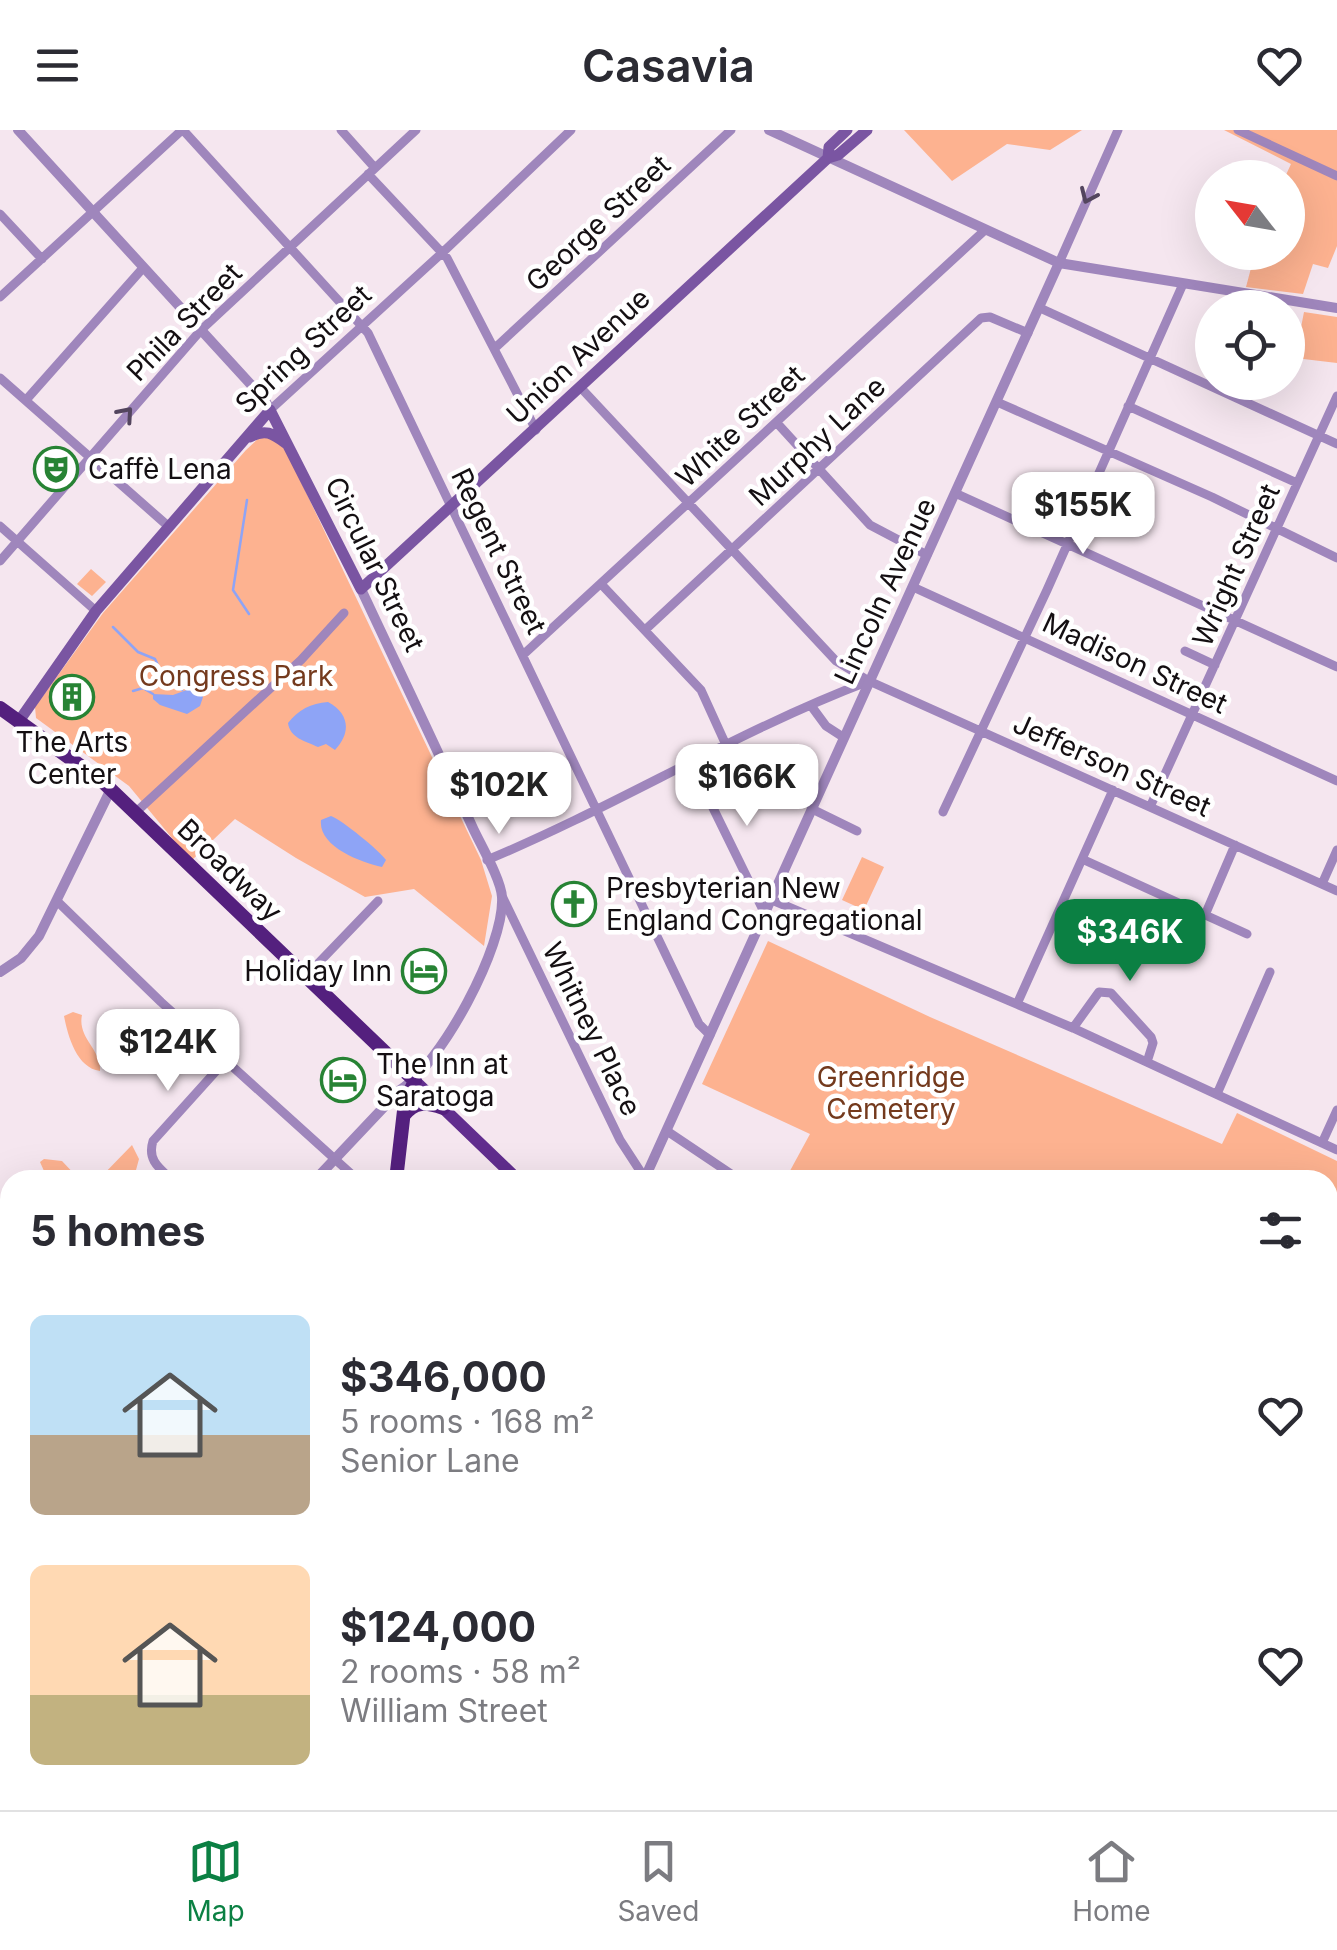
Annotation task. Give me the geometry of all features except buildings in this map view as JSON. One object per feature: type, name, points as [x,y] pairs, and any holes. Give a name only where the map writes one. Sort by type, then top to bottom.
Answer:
[{"type":"highway","name":"Broadway","points":[[0,708],[111,789],[414,1081]]},
{"type":"highway","points":[[397,1170],[405,1102],[414,1081]]},
{"type":"highway","points":[[403,1116],[410,1107],[421,1103],[442,1108]]},
{"type":"main road","name":"Union Avenue","points":[[828,158],[829,147],[847,130]]},
{"type":"main road","name":"Union Avenue","points":[[361,589],[828,158],[866,130]]},
{"type":"main road","name":"Spring Street","points":[[19,721],[96,611],[270,410]]},
{"type":"main road","name":"Circular Street","points":[[270,410],[361,589]]},
{"type":"main road","points":[[242,441],[260,431],[270,432],[288,444]]},
{"type":"main road","points":[[414,1081],[507,1170]]},
{"type":"street","name":"Circular Street","points":[[18,130],[270,410]]},
{"type":"street","points":[[0,297],[182,130]]},
{"type":"street","name":"Regent Street","points":[[182,130],[362,326],[700,1024],[710,1035]]},
{"type":"street","points":[[341,130],[462,280],[536,430]]},
{"type":"street","name":"Phila Street","points":[[0,561],[200,330],[416,130]]},
{"type":"street","name":"Spring Street","points":[[270,410],[571,130]]},
{"type":"street","name":"George Street","points":[[495,348],[731,130]]},
{"type":"street","points":[[769,130],[1059,262],[1337,308]]},
{"type":"street","name":"Lincoln Avenue","points":[[649,1170],[1118,130]]},
{"type":"street","points":[[1238,130],[1337,176]]},
{"type":"street","points":[[0,214],[42,259]]},
{"type":"street","name":"White Street","points":[[524,654],[984,230]]},
{"type":"street","points":[[26,400],[144,268]]},
{"type":"street","points":[[943,812],[1068,545],[1183,284]]},
{"type":"street","points":[[1040,308],[1337,444]]},
{"type":"street","name":"Murphy Lane","points":[[646,630],[981,318],[990,317],[1028,333]]},
{"type":"street","points":[[0,378],[168,526]]},
{"type":"street","name":"Jefferson Street","points":[[581,388],[826,652],[868,681],[1337,890]]},
{"type":"street","name":"Wright Street","points":[[1150,807],[1337,396]]},
{"type":"street","points":[[997,402],[1337,558]]},
{"type":"street","points":[[1128,406],[1297,483]]},
{"type":"street","points":[[776,424],[870,525],[928,555]]},
{"type":"street","points":[[955,493],[1337,667]]},
{"type":"street","points":[[0,526],[96,611]]},
{"type":"street","points":[[602,585],[700,690],[726,745]]},
{"type":"street","name":"Madison Street","points":[[913,587],[1337,781]]},
{"type":"street","name":"Circular Street","points":[[361,589],[502,896]]},
{"type":"street","points":[[135,812],[290,670],[344,613]]},
{"type":"street","points":[[1185,651],[1216,665]]},
{"type":"street","points":[[487,860],[868,681]]},
{"type":"street","points":[[812,707],[826,726],[843,737]]},
{"type":"street","points":[[691,763],[765,914]]},
{"type":"street","points":[[0,972],[34,944],[111,789]]},
{"type":"street","points":[[1017,1004],[1113,790]]},
{"type":"street","points":[[812,809],[857,831]]},
{"type":"street","points":[[1205,915],[1235,845]]},
{"type":"street","points":[[1322,884],[1337,850]]},
{"type":"street","points":[[1082,859],[1247,934]]},
{"type":"street","points":[[326,1170],[400,1090],[414,1081],[452,1029],[477,984],[502,896]]},
{"type":"street","name":"Whitney Place","points":[[502,896],[620,1140],[639,1170]]},
{"type":"street","points":[[772,900],[1073,1028],[1337,1150]]},
{"type":"street","points":[[306,976],[378,901]]},
{"type":"street","points":[[58,902],[347,1170]]},
{"type":"street","points":[[1217,1094],[1270,972]]},
{"type":"street","points":[[1073,1028],[1094,996],[1099,992],[1111,993],[1151,1038],[1147,1062]]},
{"type":"street","points":[[161,1170],[150,1151],[158,1134],[226,1060]]},
{"type":"street","points":[[1322,1143],[1337,1110]]},
{"type":"street","points":[[667,1131],[725,1170]]},
{"type":"green space","points":[[904,130],[1082,130],[1050,150],[1007,144],[952,181]]},
{"type":"green space","points":[[1224,130],[1337,130],[1337,246],[1328,268],[1313,264],[1304,290],[1246,287],[1250,270],[1305,270],[1305,160],[1283,160]]},
{"type":"green space","points":[[1305,312],[1337,317],[1337,363],[1305,359]]},
{"type":"green space","name":"Congress Park","points":[[271,436],[283,444],[481,860],[492,896],[484,946],[414,889],[365,897],[235,819],[191,861],[129,786],[36,718],[35,707],[103,613],[246,450],[260,437]]},
{"type":"green space","points":[[91,569],[106,582],[92,596],[77,584]]},
{"type":"green space","points":[[862,857],[884,867],[864,910],[842,900]]},
{"type":"green space","name":"Greenridge Cemetery","points":[[768,941],[930,1017],[1222,1144],[1237,1113],[1337,1161],[1337,1170],[790,1170],[810,1134],[702,1084]]},
{"type":"green space","points":[[73,1012],[82,1015],[83,1031],[100,1071],[85,1064],[75,1050],[64,1016]]},
{"type":"green space","points":[[132,1145],[139,1159],[136,1170],[108,1170]]},
{"type":"green space","points":[[62,1161],[71,1170],[44,1170],[40,1162]]},
{"type":"water","points":[[192,688],[203,697],[200,706],[187,714],[153,699],[153,694],[173,695]]},
{"type":"water","points":[[328,702],[341,712],[346,724],[344,737],[335,750],[299,738],[288,723],[305,708]]},
{"type":"water","points":[[331,816],[383,856],[386,860],[382,867],[352,857],[326,838],[321,820]]},
{"type":"waterway","points":[[247,500],[233,590],[249,614]]},
{"type":"waterway","points":[[113,627],[138,652],[155,659],[162,674],[182,690]]},
{"type":"waterway","points":[[133,691],[143,688],[153,694]]},
{"type":"place","name":"Caffè Lena","points":[[56,469]]},
{"type":"place","name":"The Arts Center","points":[[72,697]]},
{"type":"place","name":"Presbyterian New England Congregational","points":[[574,904]]},
{"type":"place","name":"Holiday Inn","points":[[424,971]]},
{"type":"place","name":"The Inn at Saratoga","points":[[343,1080]]}]
